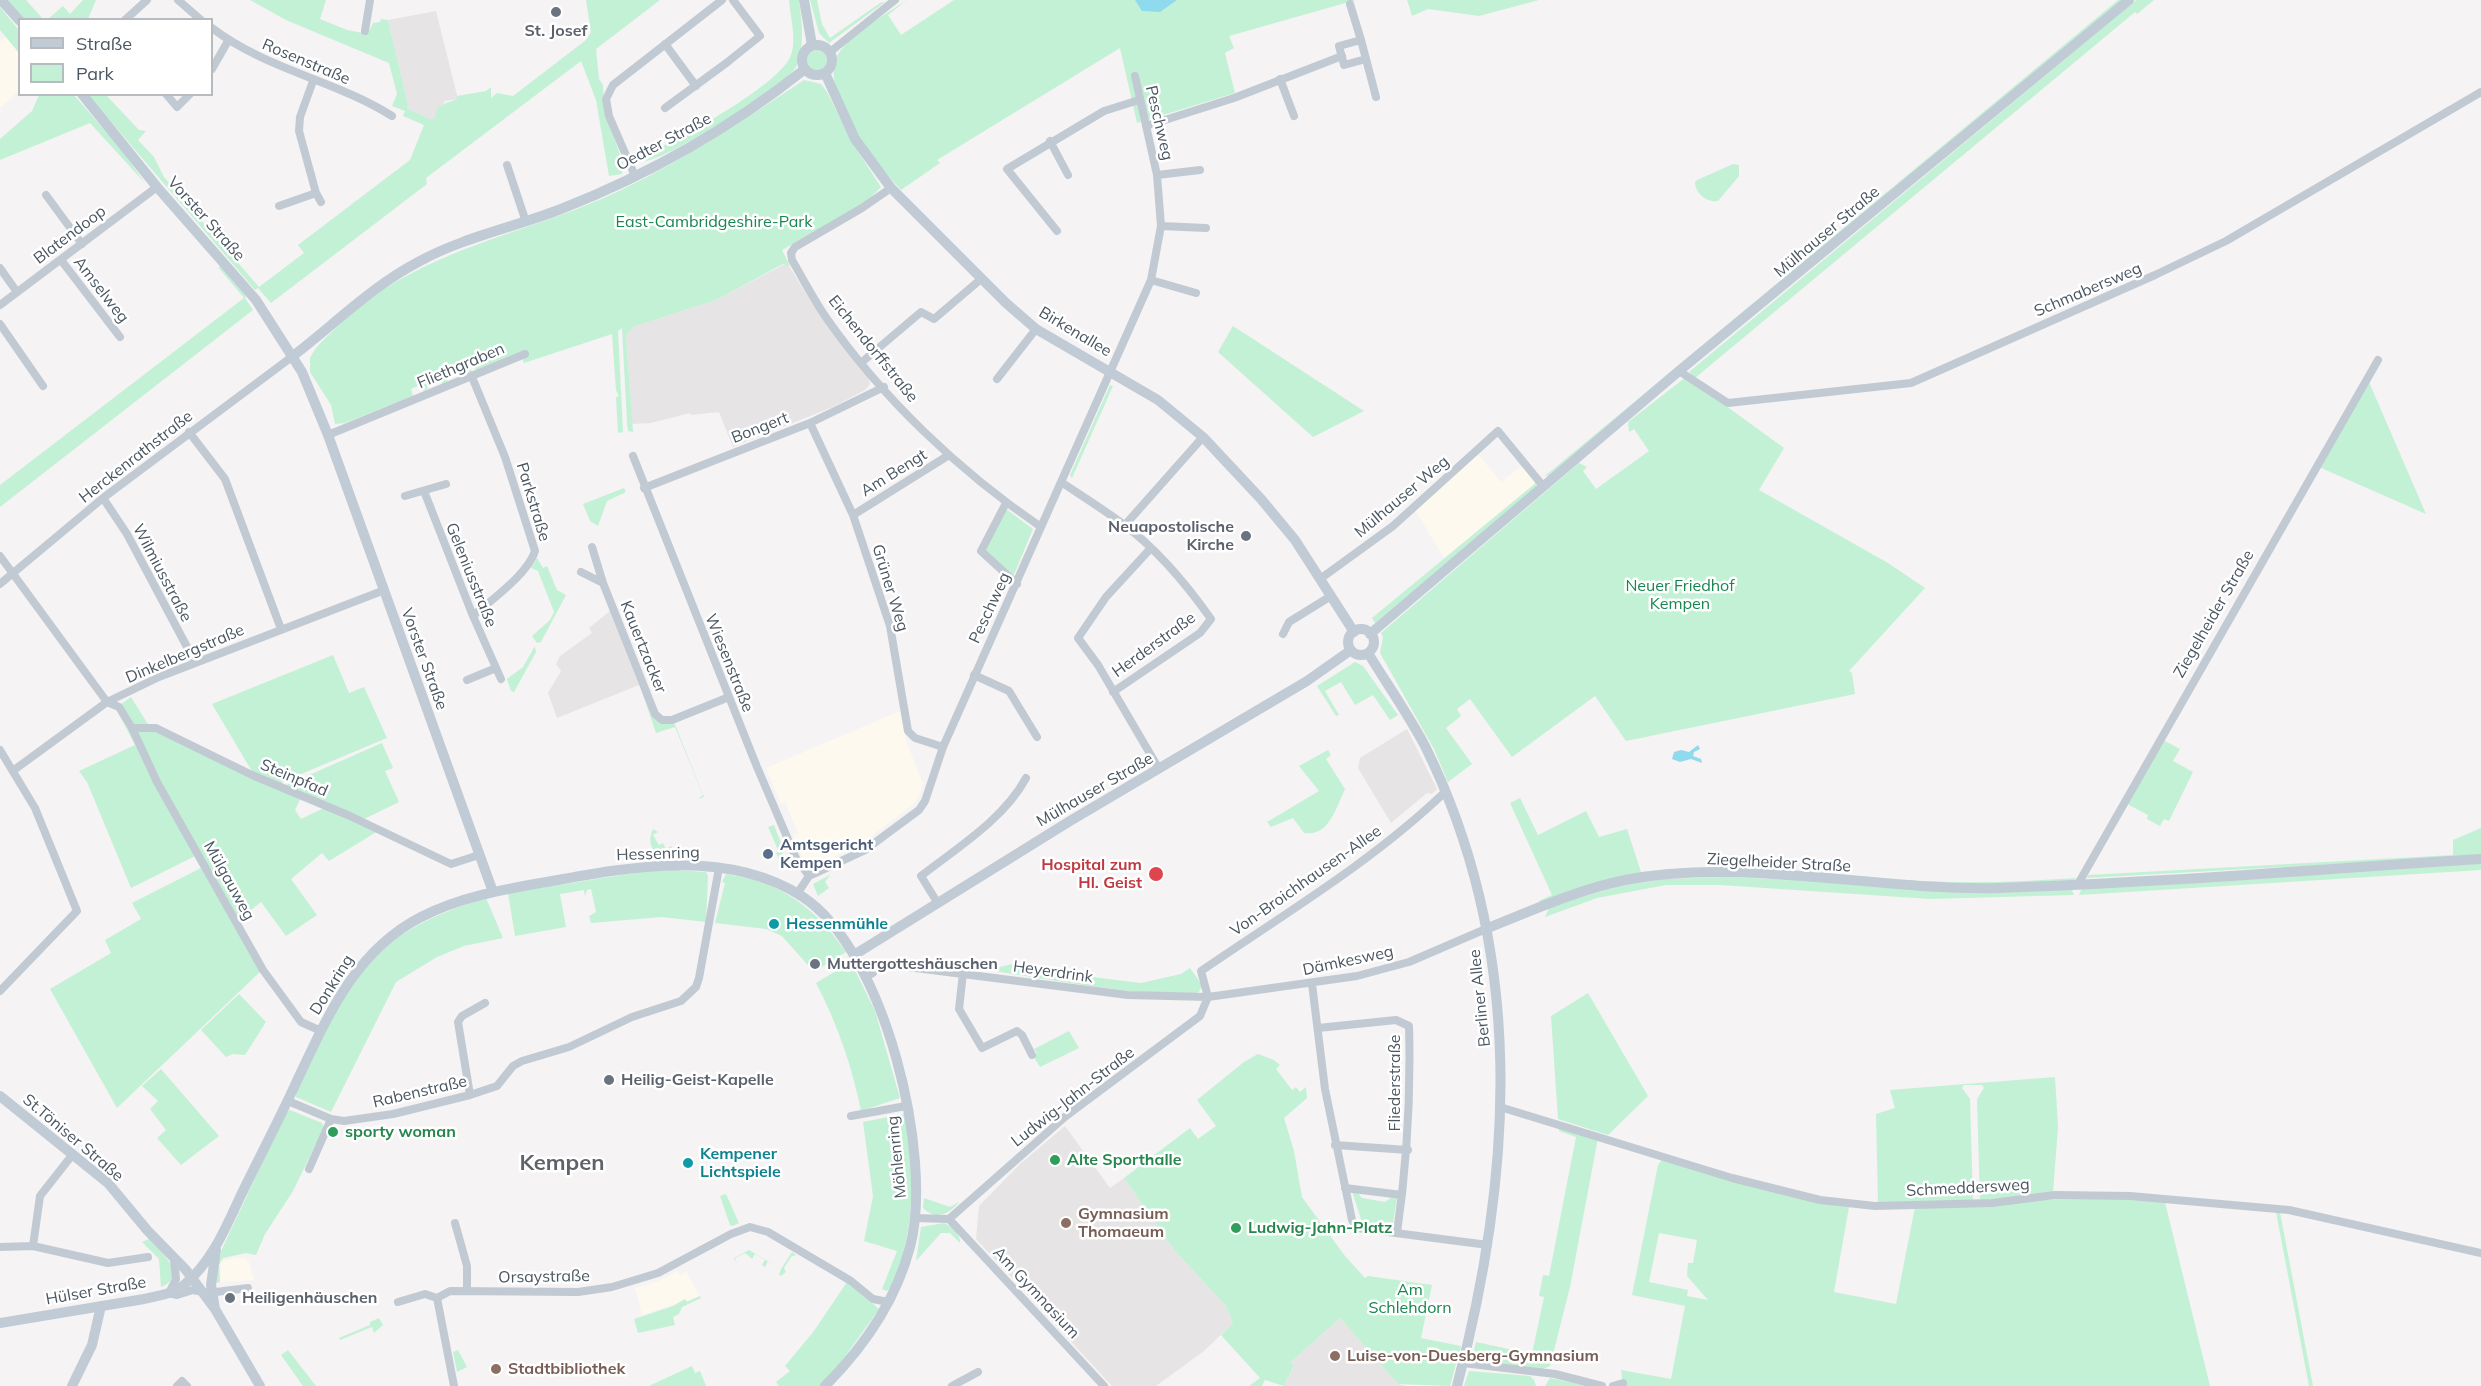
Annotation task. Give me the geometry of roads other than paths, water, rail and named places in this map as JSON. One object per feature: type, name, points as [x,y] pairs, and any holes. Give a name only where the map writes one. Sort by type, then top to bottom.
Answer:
[{"type":"street","points":[[1,0],[18,19]]},
{"type":"street","points":[[127,18],[147,0]]},
{"type":"street","points":[[178,0],[199,18]]},
{"type":"street","points":[[365,31],[370,0]]},
{"type":"street","points":[[635,176],[609,116],[606,99],[613,85],[722,0]]},
{"type":"street","points":[[665,108],[760,36],[733,0]]},
{"type":"street","points":[[804,0],[812,45]]},
{"type":"street","points":[[830,52],[895,0]]},
{"type":"street","name":"Mülhauser Straße","points":[[1370,634],[1679,371],[2129,0]]},
{"type":"street","points":[[1350,4],[1376,97]]},
{"type":"street","name":"Rosenstraße","points":[[213,29],[228,40],[266,61],[373,105],[392,116]]},
{"type":"street","points":[[213,67],[228,40]]},
{"type":"street","points":[[1360,40],[1339,46],[1344,65],[1366,59]]},
{"type":"street","points":[[665,44],[696,86]]},
{"type":"street","points":[[812,45],[822,45],[830,52],[832,64],[825,74],[815,75],[805,69],[802,56],[812,45]]},
{"type":"street","points":[[1146,126],[1234,98],[1342,56]]},
{"type":"street","name":"Oedter Straße","points":[[293,356],[382,283],[420,261],[449,248],[526,222],[635,176],[717,131],[805,69]]},
{"type":"street","name":"Birkenallee","points":[[825,74],[855,139],[891,188],[981,279],[1036,329],[1112,371],[1158,400],[1203,437],[1261,499],[1295,540],[1354,632]]},
{"type":"street","name":"Peschweg","points":[[808,876],[865,850],[919,810],[925,801],[943,747],[974,675],[1017,584],[1151,280],[1161,226],[1157,175],[1135,76]]},
{"type":"street","points":[[1280,79],[1294,116]]},
{"type":"street","points":[[313,81],[300,117],[299,131],[316,193],[321,202]]},
{"type":"street","name":"Schmabersweg","points":[[1679,371],[1728,403],[1911,383],[2156,275],[2226,241],[2481,92]]},
{"type":"street","name":"Vorster Straße","points":[[84,96],[157,187],[256,300],[293,356],[328,435],[382,591],[493,892]]},
{"type":"street","points":[[168,96],[177,107],[188,96]]},
{"type":"street","points":[[1057,231],[1007,169],[1050,141],[1104,111],[1139,100]]},
{"type":"street","points":[[1050,141],[1068,175]]},
{"type":"street","points":[[507,165],[526,222]]},
{"type":"street","name":"Peschweg","points":[[1157,175],[1200,170]]},
{"type":"street","name":"Blatendoop","points":[[0,305],[157,187]]},
{"type":"street","name":"Eichendorffstraße","points":[[891,188],[862,208],[795,247],[791,253],[792,260],[824,315],[884,387],[949,455],[1006,503],[1041,527]]},
{"type":"street","points":[[279,206],[316,193]]},
{"type":"street","points":[[46,195],[82,244]]},
{"type":"street","points":[[1161,226],[1206,228]]},
{"type":"street","name":"Amselweg","points":[[61,260],[120,337]]},
{"type":"street","points":[[0,268],[17,292]]},
{"type":"street","points":[[862,362],[921,312],[934,319],[981,279]]},
{"type":"street","points":[[1151,280],[1196,293]]},
{"type":"street","points":[[0,324],[43,386]]},
{"type":"street","points":[[997,379],[1036,329]]},
{"type":"street","name":"Fliethgraben","points":[[328,435],[525,354]]},
{"type":"street","name":"Herckenrathstraße","points":[[0,584],[103,498],[293,356]]},
{"type":"street","name":"Ziegelheider Straße","points":[[2078,884],[2378,360]]},
{"type":"street","name":"Parkstraße","points":[[472,377],[505,457],[535,551],[532,561],[520,574],[472,616]]},
{"type":"street","name":"Bongert","points":[[644,488],[810,423],[884,387]]},
{"type":"street","name":"Grüner Weg","points":[[810,423],[853,515],[890,626],[908,731],[915,738],[943,747]]},
{"type":"street","name":"Mülhauser Weg","points":[[1320,579],[1393,526],[1498,431],[1543,486]]},
{"type":"street","points":[[189,432],[225,479],[281,628]]},
{"type":"street","points":[[1125,525],[1203,437]]},
{"type":"street","name":"Am Bengt","points":[[853,515],[949,455]]},
{"type":"street","name":"Wiesenstraße","points":[[633,456],[644,488],[796,858],[808,876]]},
{"type":"street","points":[[1061,482],[1125,525],[1151,548],[1106,597],[1078,638],[1098,665],[1160,769]]},
{"type":"street","points":[[405,496],[446,484]]},
{"type":"street","name":"Geleniusstraße","points":[[424,491],[472,616],[501,679]]},
{"type":"street","name":"Wilmiusstraße","points":[[103,498],[127,534],[195,662]]},
{"type":"street","points":[[1006,503],[981,551],[1017,584]]},
{"type":"street","name":"Kauertzacker","points":[[592,547],[603,583],[659,718],[672,720],[729,697]]},
{"type":"street","name":"Herderstraße","points":[[1113,692],[1200,633],[1211,619],[1193,594],[1151,548]]},
{"type":"street","points":[[0,556],[107,702],[119,707],[132,728]]},
{"type":"street","points":[[581,572],[603,583]]},
{"type":"street","name":"Dinkelbergstraße","points":[[14,770],[107,702],[195,662],[382,591]]},
{"type":"street","points":[[1282,634],[1289,622],[1331,596]]},
{"type":"street","points":[[1363,630],[1370,634],[1374,644],[1368,653],[1357,655],[1351,650],[1348,642],[1354,632],[1363,630]]},
{"type":"street","name":"Mülhauser Straße","points":[[854,955],[937,902],[1307,681],[1351,650]]},
{"type":"street","name":"Berliner Allee","points":[[1368,653],[1407,715],[1445,792],[1471,862],[1488,928],[1498,1004],[1500,1107],[1488,1245],[1457,1386]]},
{"type":"street","points":[[467,680],[496,668]]},
{"type":"street","points":[[974,675],[1009,691],[1037,737]]},
{"type":"street","name":"Steinpfad","points":[[132,728],[156,728],[252,775],[350,816],[451,864],[479,855]]},
{"type":"street","name":"Mülgauweg","points":[[132,728],[157,782],[263,970],[301,1022],[321,1031]]},
{"type":"street","points":[[0,750],[34,807],[77,910],[0,991]]},
{"type":"street","points":[[937,902],[921,876],[974,835],[1019,792],[1026,778]]},
{"type":"street","name":"Von-Broichhausen-Allee","points":[[1208,998],[1201,971],[1322,890],[1385,843],[1445,792]]},
{"type":"street","name":"Ziegelheider Straße","points":[[1488,928],[1582,891],[1626,880],[1667,875],[1731,873],[1944,888],[2078,884],[2481,859]]},
{"type":"street","name":"Hessenring","points":[[587,874],[645,866],[719,868],[756,876],[797,894],[822,913],[854,955],[865,977]]},
{"type":"street","name":"Rabenstraße","points":[[288,1101],[332,1119],[349,1121],[393,1114],[470,1095],[497,1086],[517,1063],[569,1047],[632,1017],[681,1001],[696,987],[719,868]]},
{"type":"street","name":"Donkring","points":[[191,1277],[217,1244],[321,1031],[354,972],[384,941],[430,912],[493,892],[587,874]]},
{"type":"street","points":[[797,894],[808,876]]},
{"type":"street","name":"Dämkesweg","points":[[1208,998],[1357,976],[1409,962],[1488,928]]},
{"type":"street","name":"Heyerdrink","points":[[865,977],[878,965],[963,973],[1128,995],[1208,998]]},
{"type":"street","points":[[963,973],[958,1009],[982,1048],[1017,1031],[1022,1035],[1032,1054]]},
{"type":"street","name":"Möhlenring","points":[[825,1386],[856,1351],[888,1302],[907,1258],[915,1218],[917,1174],[906,1106],[891,1044],[865,977]]},
{"type":"street","points":[[1312,984],[1335,1145],[1357,1228],[1488,1245]]},
{"type":"street","name":"Ludwig-Jahn-Straße","points":[[949,1218],[976,1197],[1032,1143],[1200,1016],[1208,998]]},
{"type":"street","points":[[470,1095],[458,1022],[462,1016],[485,1003]]},
{"type":"street","name":"Fliederstraße","points":[[1318,1028],[1396,1020],[1409,1026],[1411,1095],[1408,1150],[1396,1233]]},
{"type":"street","name":"St.Töniser Straße","points":[[0,1096],[108,1183],[191,1277]]},
{"type":"street","points":[[851,1116],[906,1106]]},
{"type":"street","name":"Schmeddersweg","points":[[1500,1107],[1732,1178],[1820,1200],[1875,1206],[1992,1203],[2055,1195],[2142,1197],[2289,1210],[2481,1252]]},
{"type":"street","points":[[309,1169],[332,1119]]},
{"type":"street","points":[[1335,1145],[1408,1150]]},
{"type":"street","points":[[33,1246],[40,1196],[73,1154]]},
{"type":"street","points":[[1345,1188],[1402,1195]]},
{"type":"street","points":[[915,1218],[949,1218]]},
{"type":"street","name":"Am Gymnasium","points":[[949,1218],[1104,1386]]},
{"type":"street","points":[[454,1223],[467,1266],[467,1291]]},
{"type":"street","name":"Orsaystraße","points":[[398,1302],[425,1294],[437,1298],[450,1291],[593,1290],[632,1282],[750,1227],[773,1235],[888,1302]]},
{"type":"street","name":"Donkring","points":[[212,1292],[211,1272],[217,1244]]},
{"type":"street","points":[[0,1247],[33,1246],[108,1263],[148,1257]]},
{"type":"street","points":[[173,1257],[176,1280],[169,1293],[177,1295],[193,1290],[212,1292],[248,1288]]},
{"type":"street","points":[[191,1277],[212,1292],[215,1309],[260,1386]]},
{"type":"street","name":"Hülser Straße","points":[[0,1323],[169,1293],[184,1285],[191,1277]]},
{"type":"street","points":[[437,1298],[454,1386]]},
{"type":"street","points":[[72,1386],[92,1345],[101,1306]]},
{"type":"street","points":[[1463,1363],[1539,1372],[1602,1386]]},
{"type":"street","points":[[952,1386],[978,1372]]},
{"type":"street","points":[[177,1386],[182,1381],[187,1386]]},
{"type":"street","points":[[1612,1386],[1623,1383]]},
{"type":"water","points":[[1135,0],[1177,0],[1160,12],[1142,11]]},
{"type":"water","points":[[1698,745],[1700,749],[1694,752],[1693,756],[1701,759],[1702,763],[1691,759],[1680,762],[1672,759],[1674,752],[1681,750],[1689,752]]},
{"type":"place","name":"St. Josef","points":[[556,12]]},
{"type":"place","name":"Neuapostolische Kirche","points":[[1246,536]]},
{"type":"place","name":"Amtsgericht Kempen","points":[[768,854]]},
{"type":"place","name":"Hospital zum Hl. Geist","points":[[1156,874]]},
{"type":"place","name":"Hessenmühle","points":[[774,924]]},
{"type":"place","name":"Muttergotteshäuschen","points":[[815,964]]},
{"type":"place","name":"Heilig-Geist-Kapelle","points":[[609,1080]]},
{"type":"place","name":"sporty woman","points":[[333,1132]]},
{"type":"place","name":"Alte Sporthalle","points":[[1055,1160]]},
{"type":"place","name":"Kempener Lichtspiele","points":[[688,1163]]},
{"type":"place","name":"Gymnasium Thomaeum","points":[[1066,1223]]},
{"type":"place","name":"Ludwig-Jahn-Platz","points":[[1236,1228]]},
{"type":"place","name":"Heiligenhäuschen","points":[[230,1298]]},
{"type":"place","name":"Luise-von-Duesberg-Gymnasium","points":[[1335,1356]]},
{"type":"place","name":"Stadtbibliothek","points":[[496,1369]]},
{"type":"district","name":"Kempen","points":[[562,1163]]},
{"type":"park label","name":"East-Cambridgeshire-Park","points":[[714,222]]},
{"type":"park label","name":"Neuer Friedhof Kempen","points":[[1680,595]]},
{"type":"park label","name":"Am Schlehdorn","points":[[1410,1299]]}]
